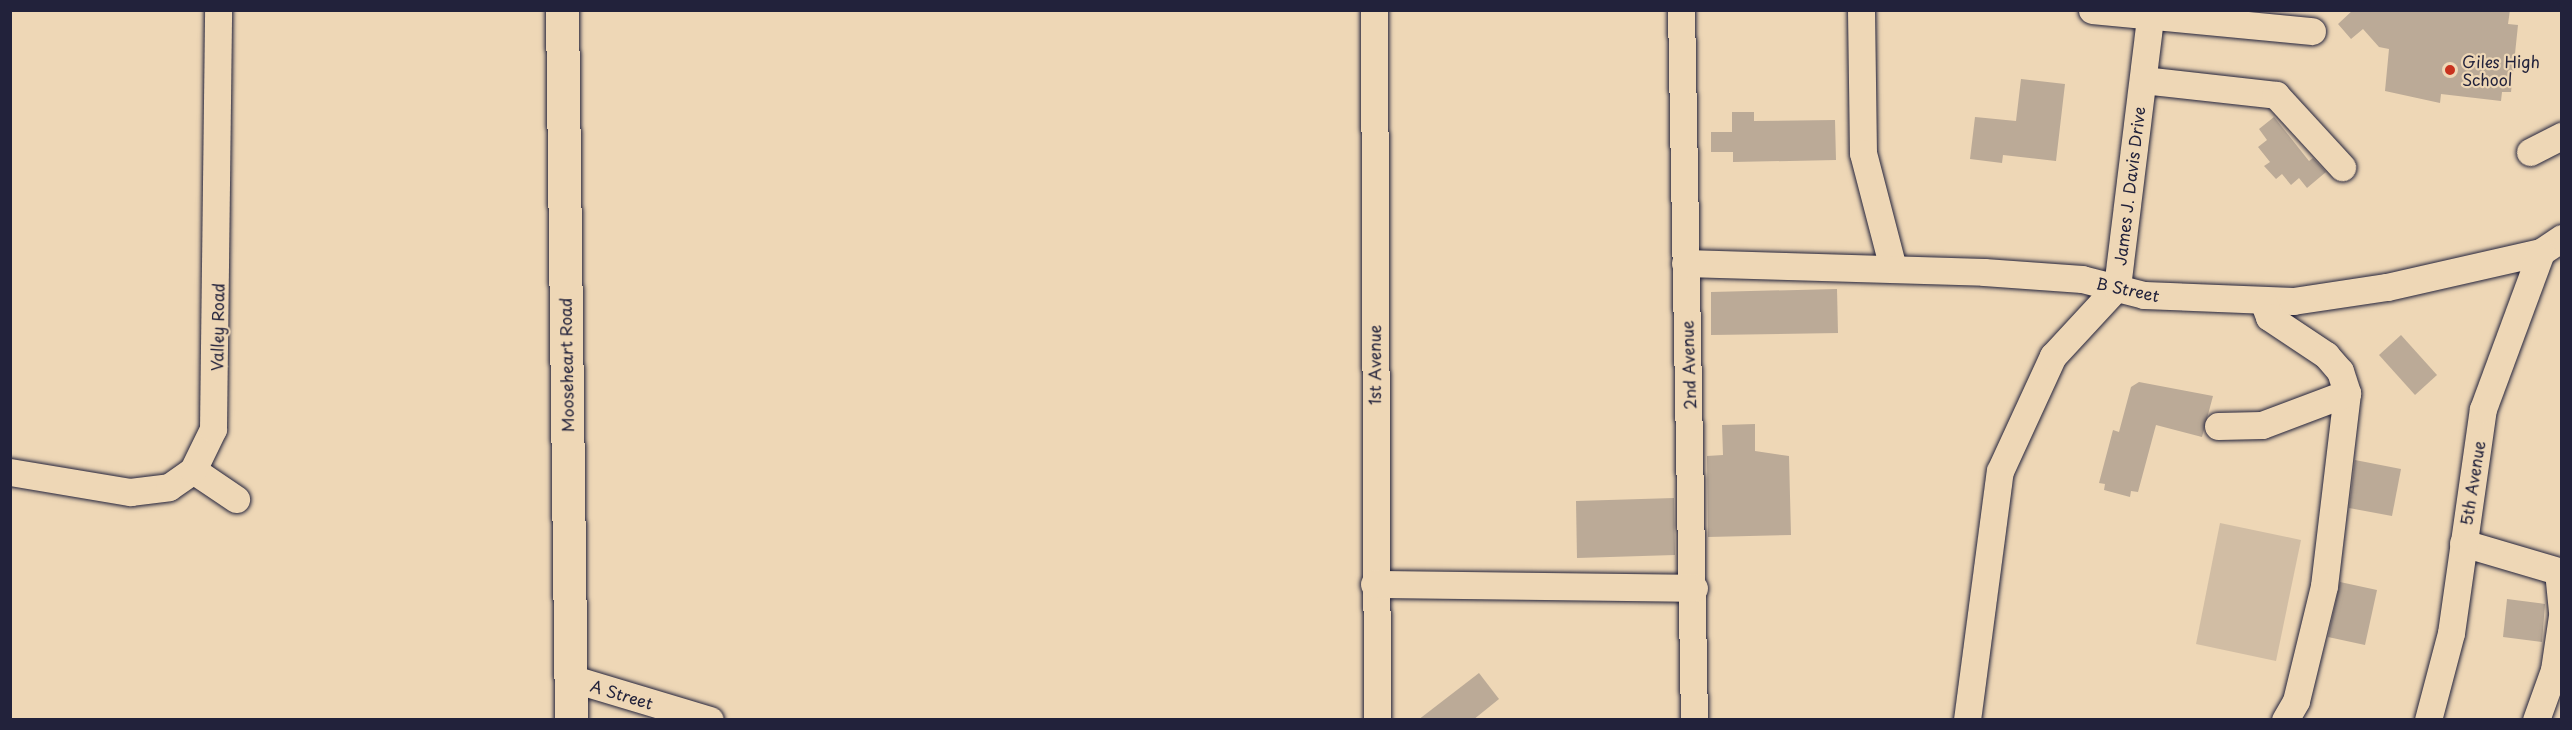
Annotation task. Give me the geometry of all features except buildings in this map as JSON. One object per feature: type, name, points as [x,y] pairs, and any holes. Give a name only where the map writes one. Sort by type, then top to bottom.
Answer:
[{"type":"main road","name":"Mooseheart Road","points":[[562,10],[571,720]]},
{"type":"street","name":"Valley Road","points":[[194,470],[213,429],[217,366],[218,10]]},
{"type":"street","name":"1st Avenue","points":[[1374,10],[1374,584],[1377,720]]},
{"type":"street","name":"2nd Avenue","points":[[1681,10],[1694,588],[1694,720]]},
{"type":"street","points":[[1860,10],[1863,153],[1893,268]]},
{"type":"street","points":[[2092,10],[2312,31]]},
{"type":"street","name":"James J. Davis Drive","points":[[1967,720],[2000,471],[2053,356],[2117,287],[2151,14]]},
{"type":"street","points":[[2143,80],[2276,95],[2342,166]]},
{"type":"street","points":[[2530,152],[2562,136]]},
{"type":"street","name":"B Street","points":[[1685,263],[1893,268],[2082,279],[2144,295],[2263,301],[2387,287],[2551,245]]},
{"type":"street","name":"5th Avenue","points":[[2428,720],[2451,633],[2483,409],[2551,245]]},
{"type":"street","points":[[2263,301],[2269,317],[2326,355],[2340,371],[2347,393],[2324,586],[2296,700],[2285,720]]},
{"type":"street","points":[[2218,426],[2262,425],[2347,393]]},
{"type":"street","points":[[21,474],[130,492],[169,487],[194,470],[236,499]]},
{"type":"street","points":[[2463,543],[2558,571],[2562,614],[2554,669],[2536,720]]},
{"type":"street","points":[[1374,584],[1694,588]]},
{"type":"street","name":"A Street","points":[[570,678],[710,720]]},
{"type":"shaded area","points":[[2220,523],[2301,540],[2276,661],[2196,644]]},
{"type":"place","name":"Giles High School","points":[[2450,70]]}]
